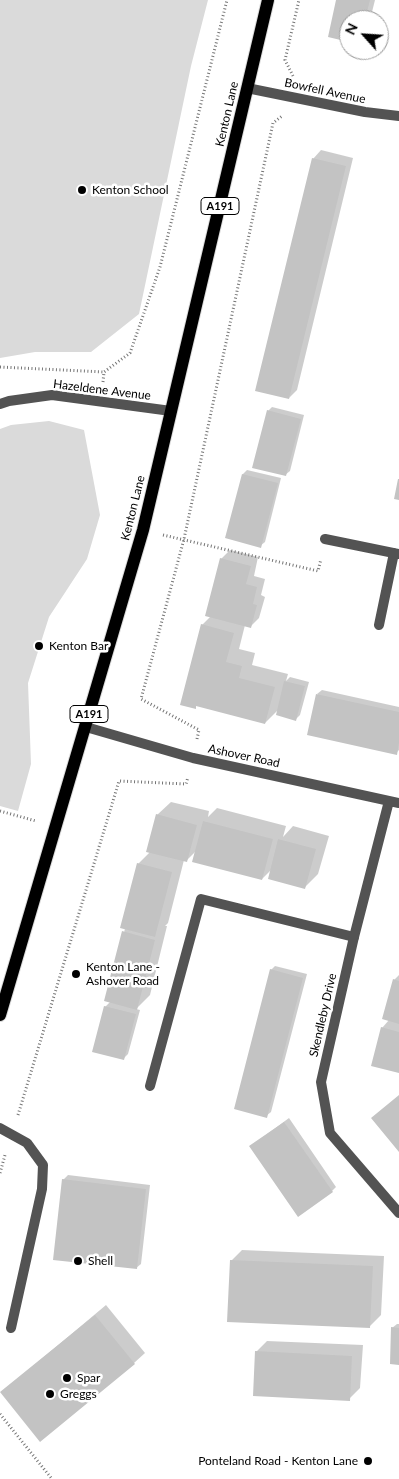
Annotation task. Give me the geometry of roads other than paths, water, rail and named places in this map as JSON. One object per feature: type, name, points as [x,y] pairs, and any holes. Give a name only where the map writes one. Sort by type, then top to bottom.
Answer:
[{"type":"main road","name":"Kenton Lane","points":[[0,1015],[143,530],[268,0]]},
{"type":"street","name":"Bowfell Avenue","points":[[247,88],[365,112],[399,116]]},
{"type":"street","name":"Hazeldene Avenue","points":[[0,404],[52,395],[101,400],[171,411]]},
{"type":"street","points":[[325,539],[397,554],[379,624]]},
{"type":"street","name":"Ashover Road","points":[[86,727],[193,758],[394,802]]},
{"type":"street","name":"Skendleby Drive","points":[[394,802],[354,937],[321,1082],[330,1132],[399,1213]]},
{"type":"street","points":[[150,1086],[201,899],[354,937]]},
{"type":"street","points":[[0,1128],[27,1143],[43,1165],[42,1189],[11,1328]]},
{"type":"place","name":"Kenton School","points":[[82,190]]},
{"type":"place","name":"Kenton Bar","points":[[39,646]]},
{"type":"place","name":"Kenton Lane - Ashover Road","points":[[76,974]]},
{"type":"place","name":"Shell","points":[[78,1261]]},
{"type":"place","name":"Spar","points":[[67,1378]]},
{"type":"place","name":"Greggs","points":[[50,1394]]},
{"type":"place","name":"Ponteland Road - Kenton Lane","points":[[368,1461]]}]
